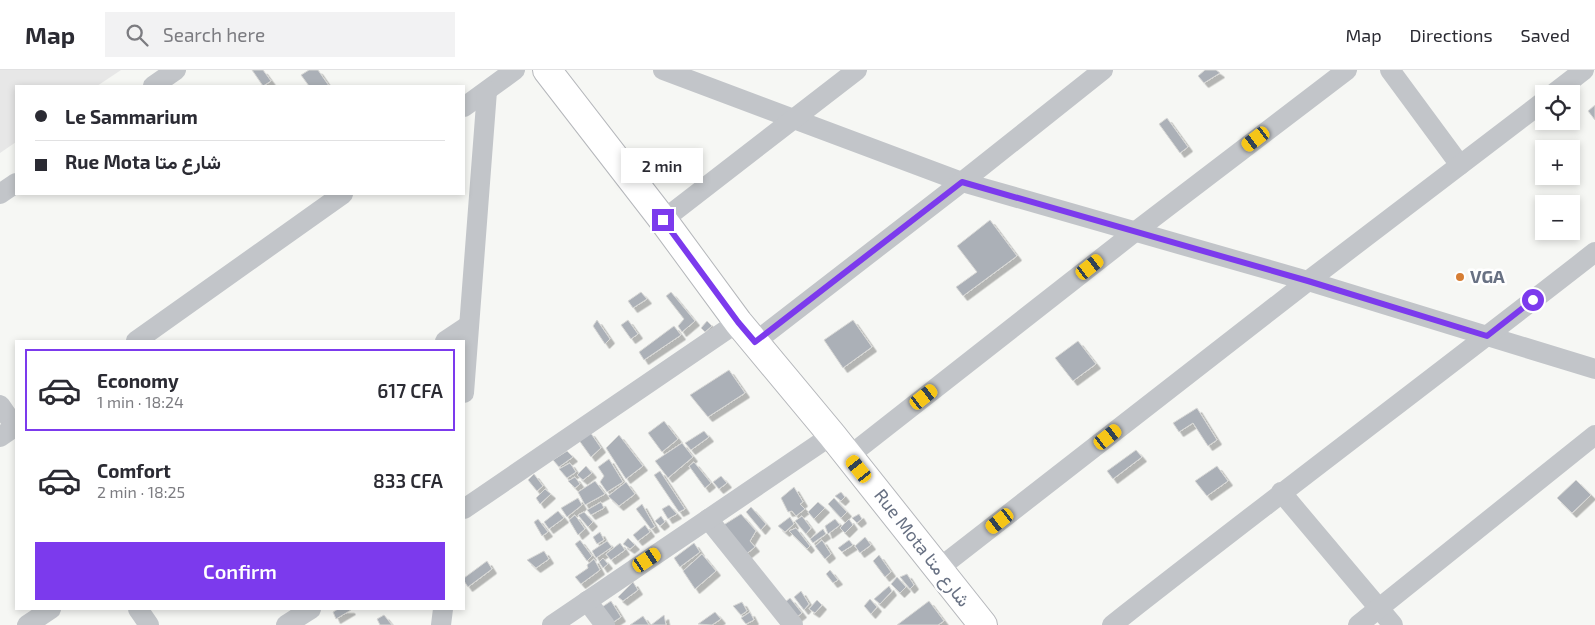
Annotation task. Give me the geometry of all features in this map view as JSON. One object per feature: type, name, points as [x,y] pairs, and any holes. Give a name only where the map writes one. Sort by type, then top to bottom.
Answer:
[{"type":"highway","name":"Rue Mota شارع متا","points":[[547,70],[663,220],[746,332],[849,456],[983,625]]},
{"type":"street","points":[[154,85],[176,70]]},
{"type":"street","points":[[465,106],[515,70]]},
{"type":"street","points":[[663,70],[962,182],[1308,281],[1595,369]]},
{"type":"street","points":[[663,220],[856,70]]},
{"type":"street","points":[[465,508],[746,332],[962,182],[1103,70]]},
{"type":"street","points":[[849,456],[1136,231],[1347,70]]},
{"type":"street","points":[[1390,70],[1460,165]]},
{"type":"street","points":[[1565,85],[1584,70]]},
{"type":"street","points":[[465,379],[487,91]]},
{"type":"street","points":[[938,569],[1308,281],[1535,108]]},
{"type":"street","points":[[0,194],[15,184]]},
{"type":"street","points":[[137,340],[341,195]]},
{"type":"street","points":[[1112,625],[1281,492],[1595,252]]},
{"type":"street","points":[[446,340],[469,325]]},
{"type":"street","points":[[0,405],[15,426]]},
{"type":"street","points":[[0,437],[15,428]]},
{"type":"street","points":[[552,625],[832,435]]},
{"type":"street","points":[[1358,625],[1595,435]]},
{"type":"street","points":[[1281,492],[1393,625]]},
{"type":"street","points":[[708,519],[793,625]]},
{"type":"street","points":[[587,601],[605,625]]},
{"type":"street","points":[[27,625],[50,610]]},
{"type":"street","points":[[139,610],[149,625]]},
{"type":"street","points":[[286,625],[309,610]]},
{"type":"street","points":[[441,625],[443,610]]},
{"type":"shaded area","points":[[0,70],[121,70],[98,85],[15,85],[15,143],[0,153]]},
{"type":"building","points":[[252,70],[263,70],[271,81],[262,85]]},
{"type":"building","points":[[309,70],[318,70],[328,85],[308,85],[301,75]]},
{"type":"building","points":[[1205,70],[1216,70],[1220,73],[1204,83],[1198,76]]},
{"type":"building","points":[[1595,105],[1595,120],[1588,111]]},
{"type":"building","points":[[1167,118],[1188,147],[1180,153],[1159,124]]},
{"type":"building","points":[[990,220],[1017,256],[963,296],[956,287],[977,272],[957,246]]},
{"type":"building","points":[[641,292],[647,299],[633,308],[628,301]]},
{"type":"building","points":[[671,292],[695,321],[682,332],[678,326],[684,319],[666,296]]},
{"type":"building","points":[[597,320],[610,339],[605,344],[593,326]]},
{"type":"building","points":[[628,320],[638,334],[631,339],[621,325]]},
{"type":"building","points":[[853,320],[872,347],[843,368],[824,340]]},
{"type":"building","points":[[707,321],[712,326],[705,332],[701,328]]},
{"type":"building","points":[[674,326],[681,335],[644,360],[639,352]]},
{"type":"building","points":[[1078,341],[1096,364],[1073,381],[1055,358]]},
{"type":"building","points":[[729,370],[745,393],[708,417],[690,395]]},
{"type":"building","points":[[1197,408],[1217,440],[1208,446],[1193,423],[1179,432],[1173,423]]},
{"type":"building","points":[[664,421],[678,439],[662,452],[648,433]]},
{"type":"building","points":[[704,431],[709,437],[691,450],[685,443]]},
{"type":"building","points":[[590,432],[601,448],[591,457],[578,439]]},
{"type":"building","points":[[619,435],[643,466],[626,479],[606,448]]},
{"type":"building","points":[[682,443],[693,457],[668,478],[655,461]]},
{"type":"building","points":[[1136,450],[1142,457],[1113,479],[1107,471]]},
{"type":"building","points":[[567,451],[573,457],[559,467],[553,460]]},
{"type":"building","points":[[609,459],[623,482],[607,492],[600,482],[604,476],[598,467]]},
{"type":"building","points":[[694,462],[711,483],[705,488],[689,466]]},
{"type":"building","points":[[570,463],[576,472],[567,478],[559,469]]},
{"type":"building","points":[[586,466],[592,473],[583,480],[577,475]]},
{"type":"building","points":[[1217,466],[1228,481],[1207,496],[1195,481]]},
{"type":"building","points":[[660,471],[685,509],[679,512],[654,475]]},
{"type":"building","points":[[534,474],[543,486],[537,491],[528,480]]},
{"type":"building","points":[[721,476],[727,483],[719,489],[713,482]]},
{"type":"building","points":[[575,477],[580,484],[575,488],[568,481]]},
{"type":"building","points":[[1576,480],[1591,495],[1572,513],[1557,498]]},
{"type":"building","points":[[595,481],[605,494],[585,505],[578,492]]},
{"type":"building","points":[[626,482],[635,494],[619,506],[608,496]]},
{"type":"building","points":[[794,487],[803,502],[800,504],[805,509],[796,516],[792,511],[788,512],[781,498]]},
{"type":"building","points":[[545,489],[551,494],[540,504],[536,498]]},
{"type":"building","points":[[841,492],[845,497],[841,501],[835,496]]},
{"type":"building","points":[[578,498],[582,505],[567,517],[561,508]]},
{"type":"building","points":[[834,498],[847,512],[841,518],[828,504]]},
{"type":"building","points":[[601,502],[604,508],[591,515],[587,510]]},
{"type":"building","points":[[818,502],[825,508],[814,519],[808,512]]},
{"type":"building","points":[[642,504],[655,527],[651,529],[636,509]]},
{"type":"building","points":[[669,505],[677,514],[668,519],[662,509]]},
{"type":"building","points":[[751,507],[766,524],[761,530],[746,512]]},
{"type":"building","points":[[558,511],[564,518],[549,529],[544,522]]},
{"type":"building","points":[[584,512],[593,522],[588,527],[578,515]]},
{"type":"building","points":[[741,514],[756,531],[750,541],[755,547],[745,555],[722,526]]},
{"type":"building","points":[[859,514],[862,519],[857,523],[852,518]]},
{"type":"building","points":[[575,515],[585,529],[578,535],[569,520]]},
{"type":"building","points":[[661,516],[665,522],[660,526],[655,521]]},
{"type":"building","points":[[802,516],[811,528],[806,534],[795,521]]},
{"type":"building","points":[[790,517],[794,524],[785,532],[778,526]]},
{"type":"building","points":[[538,519],[548,532],[542,536],[534,522]]},
{"type":"building","points":[[835,519],[840,525],[828,534],[825,526]]},
{"type":"building","points":[[849,519],[853,525],[845,533],[840,528]]},
{"type":"building","points":[[645,525],[650,532],[638,541],[633,535]]},
{"type":"building","points":[[796,528],[810,546],[807,549],[789,531]]},
{"type":"building","points":[[823,529],[826,534],[813,543],[810,539]]},
{"type":"building","points":[[600,532],[604,540],[597,544],[593,537]]},
{"type":"building","points":[[865,537],[871,545],[860,553],[855,546]]},
{"type":"building","points":[[628,538],[635,545],[630,549],[623,544]]},
{"type":"building","points":[[580,540],[592,556],[587,561],[575,544]]},
{"type":"building","points":[[822,540],[831,554],[825,559],[815,546]]},
{"type":"building","points":[[849,540],[853,545],[842,552],[838,548]]},
{"type":"building","points":[[607,541],[612,547],[596,558],[592,551]]},
{"type":"building","points":[[620,543],[625,550],[611,560],[606,554]]},
{"type":"building","points":[[694,543],[700,552],[680,567],[674,558]]},
{"type":"building","points":[[544,551],[549,559],[536,568],[527,560]]},
{"type":"building","points":[[702,554],[716,571],[695,589],[683,571]]},
{"type":"building","points":[[879,555],[891,572],[885,577],[873,561]]},
{"type":"building","points":[[603,558],[608,564],[603,568],[599,562]]},
{"type":"building","points":[[594,559],[600,570],[581,584],[575,577],[588,568],[587,565]]},
{"type":"building","points":[[487,561],[492,569],[468,587],[465,582],[465,577]]},
{"type":"building","points":[[830,570],[838,580],[833,583],[826,574]]},
{"type":"building","points":[[907,574],[914,585],[910,589],[900,577]]},
{"type":"building","points":[[897,577],[906,587],[900,593],[891,584]]},
{"type":"building","points":[[633,582],[638,590],[623,601],[618,597]]},
{"type":"building","points":[[889,586],[892,591],[880,604],[874,599]]},
{"type":"building","points":[[801,591],[809,604],[804,610],[794,597]]},
{"type":"building","points":[[790,598],[802,613],[797,617],[784,603]]},
{"type":"building","points":[[870,599],[877,607],[871,614],[864,606]]},
{"type":"building","points":[[817,600],[822,605],[815,613],[809,609]]},
{"type":"building","points":[[611,601],[621,617],[612,623],[602,607]]},
{"type":"building","points":[[929,601],[944,621],[938,625],[897,625]]},
{"type":"building","points":[[742,602],[747,611],[741,615],[733,606]]},
{"type":"building","points":[[336,610],[351,610],[336,619],[333,612]]},
{"type":"building","points":[[715,612],[721,619],[712,625],[698,624]]},
{"type":"building","points":[[750,612],[754,620],[746,624],[741,618]]},
{"type":"building","points":[[384,615],[392,625],[380,625],[377,619]]},
{"type":"building","points":[[664,615],[666,625],[651,625]]},
{"type":"building","points":[[643,616],[649,625],[630,625]]},
{"type":"place","name":"VGA","points":[[1460,277]]},
{"type":"route","points":[[663,220],[738,322],[755,342],[962,182],[1308,281],[1487,336],[1533,300]]}]
